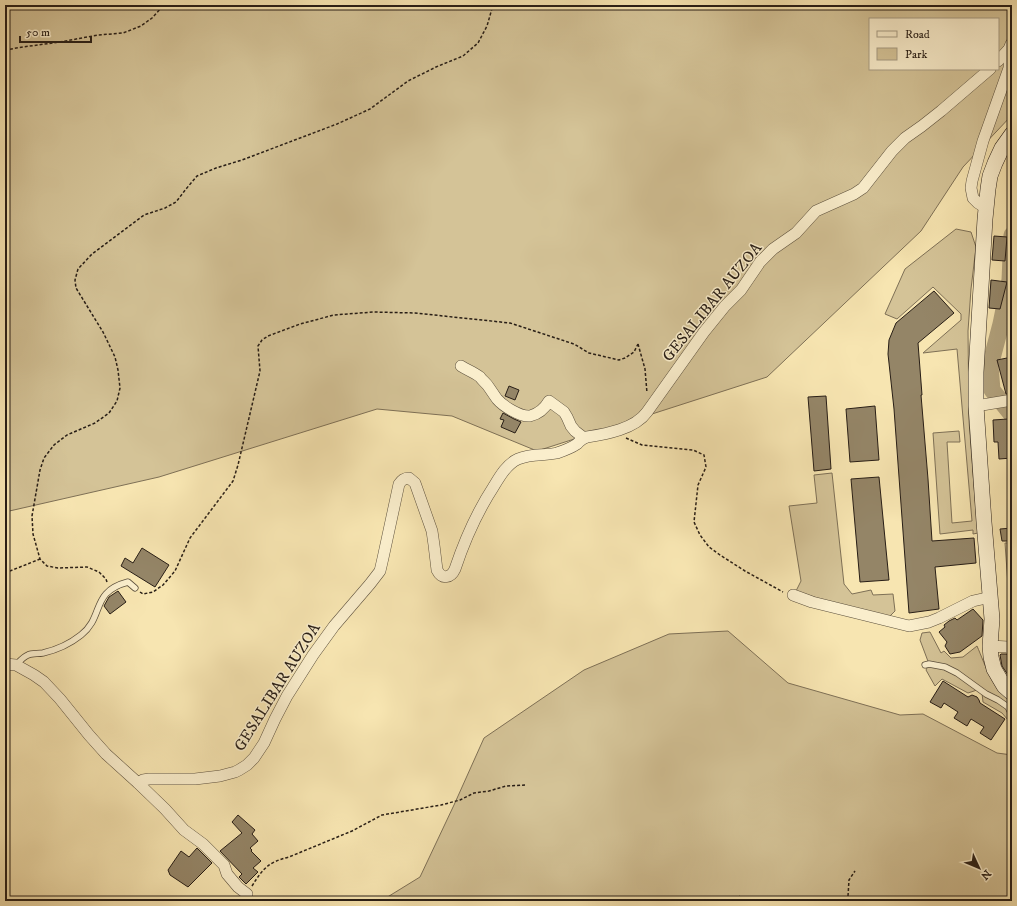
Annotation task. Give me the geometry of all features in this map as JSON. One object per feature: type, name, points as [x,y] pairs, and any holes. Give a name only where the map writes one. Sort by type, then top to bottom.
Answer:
[{"type":"main road","points":[[1012,134],[1002,148],[995,163],[990,176],[988,189],[976,372],[983,405],[984,522],[991,597],[991,657],[994,669],[1004,686],[1012,693]]},
{"type":"street","points":[[999,60],[1010,46]]},
{"type":"street","points":[[986,208],[973,198],[971,188],[972,181],[983,141],[1009,68],[1010,46]]},
{"type":"street","name":"GESALIBAR AUZOA","points":[[138,783],[149,779],[195,779],[220,776],[239,770],[254,758],[264,743],[287,696],[313,655],[334,626],[380,571],[399,484],[404,478],[409,478],[415,483],[432,531],[437,570],[442,576],[453,574],[470,529],[485,499],[508,466],[516,460],[527,456],[558,453],[576,445],[584,438],[626,428],[641,419],[704,332],[725,306],[741,290],[760,262],[796,232],[816,211],[822,207],[854,194],[863,188],[892,151],[905,138],[941,111],[989,70]]},
{"type":"street","points":[[461,366],[476,373],[488,386],[496,398],[515,412],[529,416],[545,407],[549,401],[564,412],[571,426],[584,438]]},
{"type":"street","points":[[983,405],[1010,400]]},
{"type":"street","points":[[793,596],[909,626],[929,622],[973,601],[991,597]]},
{"type":"street","points":[[990,646],[1008,647],[1012,650]]},
{"type":"street","points":[[10,665],[34,675],[44,682],[68,708],[99,747],[165,809],[178,824],[203,844],[224,865],[227,874],[238,887],[247,894]]},
{"type":"lane","points":[[10,665],[28,655],[42,654],[81,636],[91,624],[100,602],[106,593],[118,585],[128,582],[136,588]]},
{"type":"lane","points":[[924,665],[929,664],[945,666],[1008,707],[1012,715]]},
{"type":"path","points":[[5,50],[98,35],[123,33],[140,26],[152,18],[164,5]]},
{"type":"path","points":[[110,590],[106,579],[99,572],[87,567],[58,568],[47,566],[40,559],[33,534],[32,516],[40,470],[44,458],[54,445],[67,435],[95,423],[108,413],[117,400],[120,388],[115,357],[103,332],[83,302],[76,288],[75,280],[78,270],[92,254],[144,215],[165,208],[176,202],[197,176],[337,124],[370,109],[408,81],[463,56],[478,43],[487,26],[493,7],[492,5]]},
{"type":"path","points":[[136,588],[142,594],[153,592],[163,585],[175,571],[190,538],[233,481],[260,371],[258,346],[262,340],[268,336],[300,324],[334,315],[373,312],[415,313],[510,323],[574,344],[589,353],[619,360],[634,352],[638,344],[646,369],[647,393]]},
{"type":"path","points":[[620,429],[626,436],[625,438],[642,445],[693,450],[704,455],[706,467],[698,485],[694,522],[700,535],[709,547],[733,563],[783,592],[793,596]]},
{"type":"path","points":[[5,574],[40,559]]},
{"type":"path","points":[[247,894],[258,876],[269,864],[352,831],[382,815],[441,805],[460,800],[474,793],[489,791],[506,786],[525,784]]},
{"type":"path","points":[[848,901],[849,880],[856,871]]},
{"type":"path","points":[[737,901],[740,896]]},
{"type":"green space","points":[[5,5],[1012,5],[1012,115],[963,167],[921,231],[767,377],[537,451],[452,416],[377,409],[159,477],[5,512]]},
{"type":"green space","points":[[956,229],[971,232],[976,247],[968,331],[969,421],[978,533],[973,534],[973,530],[940,534],[933,433],[959,431],[960,442],[947,442],[952,523],[972,521],[957,349],[923,353],[961,320],[961,314],[933,287],[897,319],[885,314],[905,269]]},
{"type":"green space","points":[[832,473],[844,584],[852,594],[871,590],[873,595],[893,594],[895,611],[889,617],[820,599],[796,591],[801,581],[789,506],[817,503],[814,475]]},
{"type":"green space","points":[[1005,543],[1012,543],[1012,616],[1010,613]]},
{"type":"green space","points":[[728,631],[788,683],[900,715],[923,714],[997,753],[1012,755],[1012,901],[381,901],[420,877],[484,738],[584,670],[669,634]]},
{"type":"green space","points":[[930,632],[941,653],[944,651],[951,658],[963,657],[977,646],[990,677],[1005,697],[1012,701],[1012,712],[1010,711],[1008,720],[1002,713],[983,702],[982,693],[977,690],[968,693],[942,679],[935,686],[926,670],[929,664],[920,640],[922,633]]},
{"type":"building","points":[[994,236],[1007,237],[1005,261],[992,260]]},
{"type":"building","points":[[991,280],[1007,282],[1000,309],[989,308]]},
{"type":"building","points":[[934,291],[954,313],[918,343],[932,541],[974,538],[976,563],[935,567],[939,609],[909,613],[894,409],[888,354],[889,340],[896,323]]},
{"type":"building","points":[[1012,357],[1012,393],[1006,394],[997,360]]},
{"type":"building","points":[[509,386],[519,390],[515,400],[505,396]]},
{"type":"building","points":[[826,396],[831,469],[814,471],[808,397]]},
{"type":"building","points":[[875,406],[879,460],[850,462],[846,409]]},
{"type":"building","points":[[503,413],[521,422],[515,433],[501,427],[504,420],[500,419]]},
{"type":"building","points":[[1008,419],[1012,458],[999,459],[998,442],[994,442],[993,420]]},
{"type":"building","points":[[879,477],[889,580],[860,582],[851,479]]},
{"type":"building","points":[[1012,528],[1012,541],[1002,541],[1000,529]]},
{"type":"building","points":[[142,548],[169,565],[155,587],[121,566],[125,558],[133,563]]},
{"type":"building","points":[[118,591],[126,602],[110,614],[104,606],[109,597]]},
{"type":"building","points":[[973,609],[983,620],[982,636],[960,652],[950,654],[945,646],[947,642],[939,632],[949,621],[955,618],[957,620]]},
{"type":"building","points":[[1001,654],[1006,654],[1012,657],[1012,681],[1002,666]]},
{"type":"building","points":[[943,681],[968,697],[972,695],[977,697],[980,703],[1005,719],[991,740],[980,733],[984,727],[971,719],[967,726],[954,718],[958,712],[944,703],[941,708],[930,702]]},
{"type":"building","points":[[238,815],[255,830],[252,834],[258,841],[250,848],[261,861],[253,868],[258,872],[246,884],[239,877],[242,874],[220,851],[242,833],[232,822]]},
{"type":"building","points":[[197,848],[212,863],[188,887],[170,875],[168,870],[181,851],[189,857]]},
{"type":"waterway","points":[[1012,235],[1010,280],[1001,324],[990,366],[992,390],[1012,415]]}]
